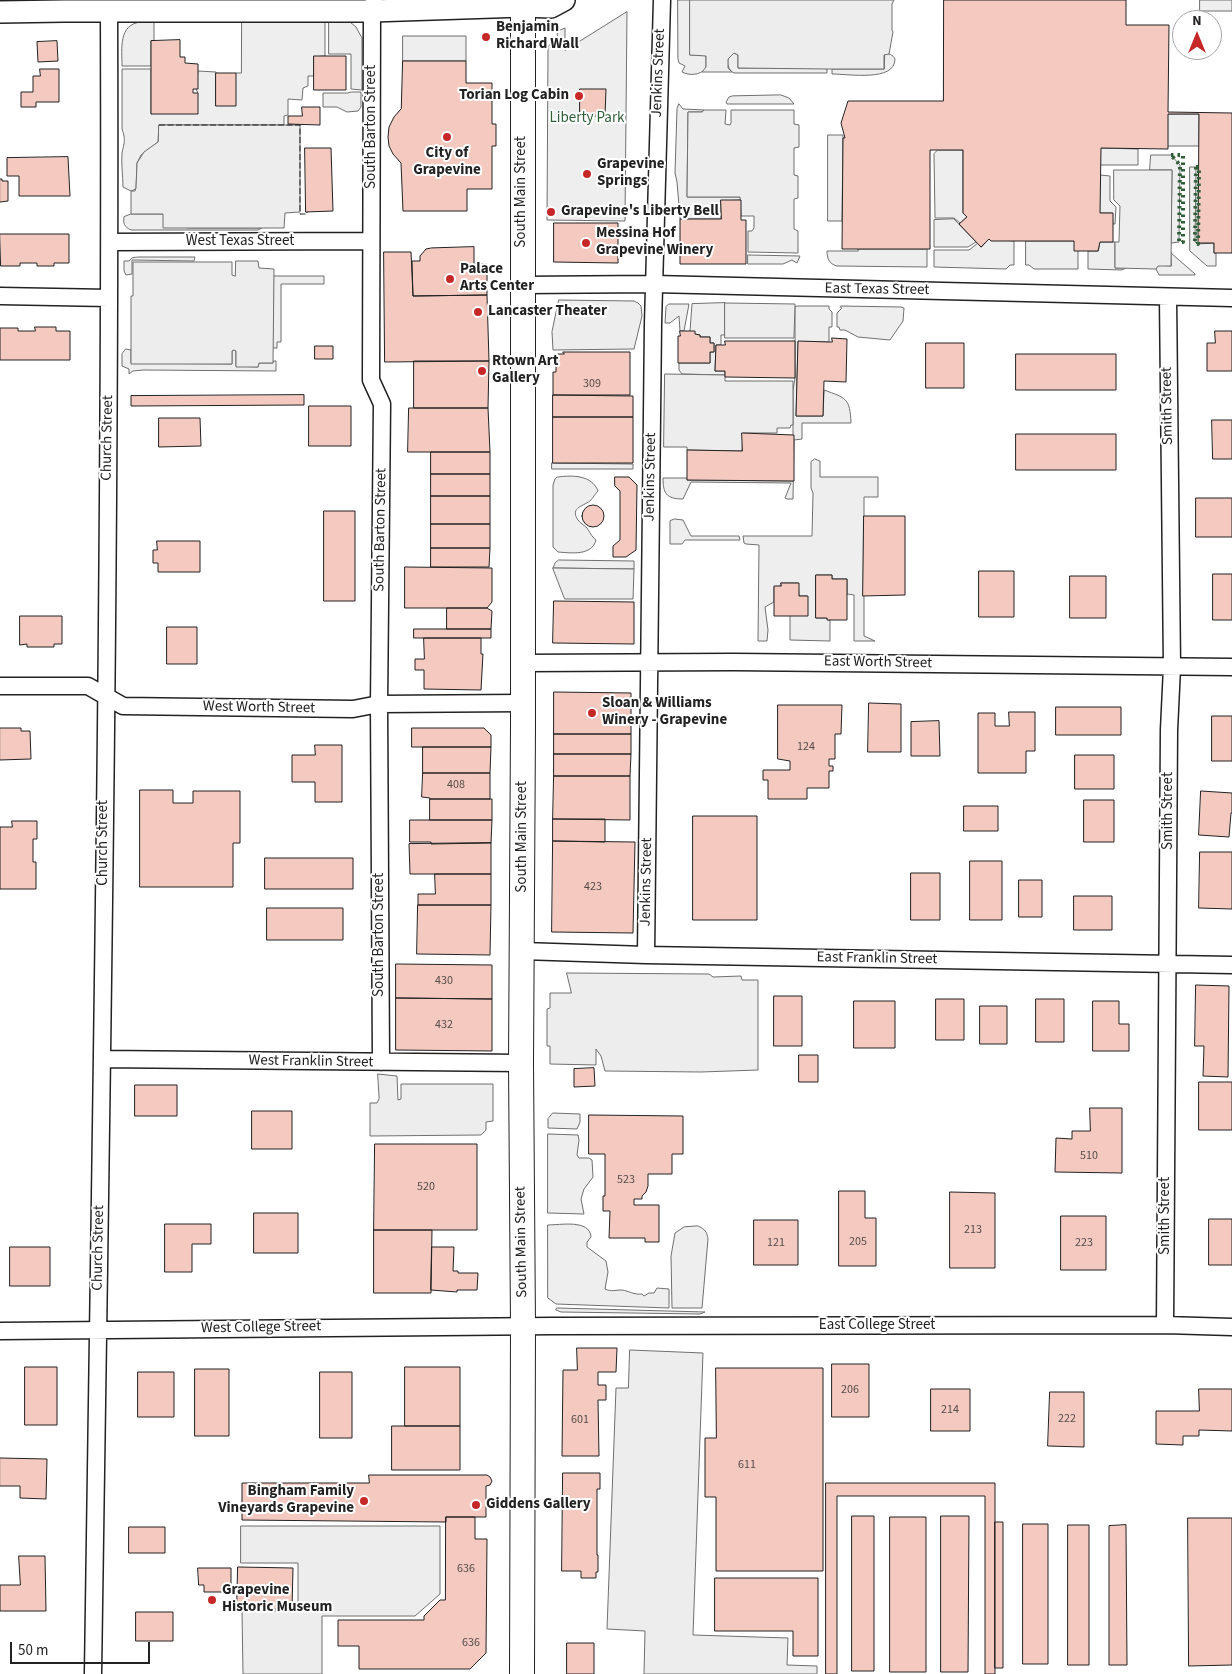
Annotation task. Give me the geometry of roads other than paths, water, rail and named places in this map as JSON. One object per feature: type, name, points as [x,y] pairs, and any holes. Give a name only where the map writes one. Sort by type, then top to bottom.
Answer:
[{"type":"main road","name":"South Main Street","points":[[522,1674],[523,3]]},
{"type":"street","points":[[0,12],[523,3],[551,7],[564,0]]},
{"type":"street","name":"Jenkins Street","points":[[646,955],[654,284],[662,0]]},
{"type":"street","name":"South Barton Street","points":[[373,5],[370,380],[382,404],[379,704],[381,1062]]},
{"type":"street","name":"Church Street","points":[[93,1674],[102,1059],[110,242],[109,11]]},
{"type":"street","name":"West Texas Street","points":[[110,242],[371,241]]},
{"type":"street","name":"East Texas Street","points":[[522,285],[654,284],[1232,298]]},
{"type":"street","points":[[0,296],[109,298]]},
{"type":"street","name":"Smith Street","points":[[1165,1325],[1169,730],[1172,667],[1168,297]]},
{"type":"street","name":"East Worth Street","points":[[523,663],[823,662],[1232,668]]},
{"type":"street","name":"West Worth Street","points":[[0,686],[88,686],[123,706],[354,709],[379,704],[523,703]]},
{"type":"street","name":"East Franklin Street","points":[[522,951],[646,955],[1232,965]]},
{"type":"street","name":"West Franklin Street","points":[[102,1059],[521,1063]]},
{"type":"street","name":"East College Street","points":[[523,1326],[1165,1325],[1232,1327]]},
{"type":"street","name":"West College Street","points":[[0,1331],[523,1326]]},
{"type":"place","name":"Benjamin Richard Wall","points":[[486,37]]},
{"type":"place","name":"Torian Log Cabin","points":[[579,96]]},
{"type":"place","name":"City of Grapevine","points":[[447,137]]},
{"type":"place","name":"Grapevine Springs","points":[[587,174]]},
{"type":"place","name":"Grapevine's Liberty Bell","points":[[551,212]]},
{"type":"place","name":"Messina Hof Grapevine Winery","points":[[586,243]]},
{"type":"place","name":"Palace Arts Center","points":[[450,279]]},
{"type":"place","name":"Lancaster Theater","points":[[478,312]]},
{"type":"place","name":"Rtown Art Gallery","points":[[482,371]]},
{"type":"place","name":"Sloan & Williams Winery - Grapevine","points":[[592,713]]},
{"type":"place","name":"Bingham Family Vineyards Grapevine","points":[[364,1501]]},
{"type":"place","name":"Giddens Gallery","points":[[476,1505]]},
{"type":"place","name":"Grapevine Historic Museum","points":[[212,1600]]},
{"type":"park label","name":"Liberty Park","points":[[587,119]]}]
